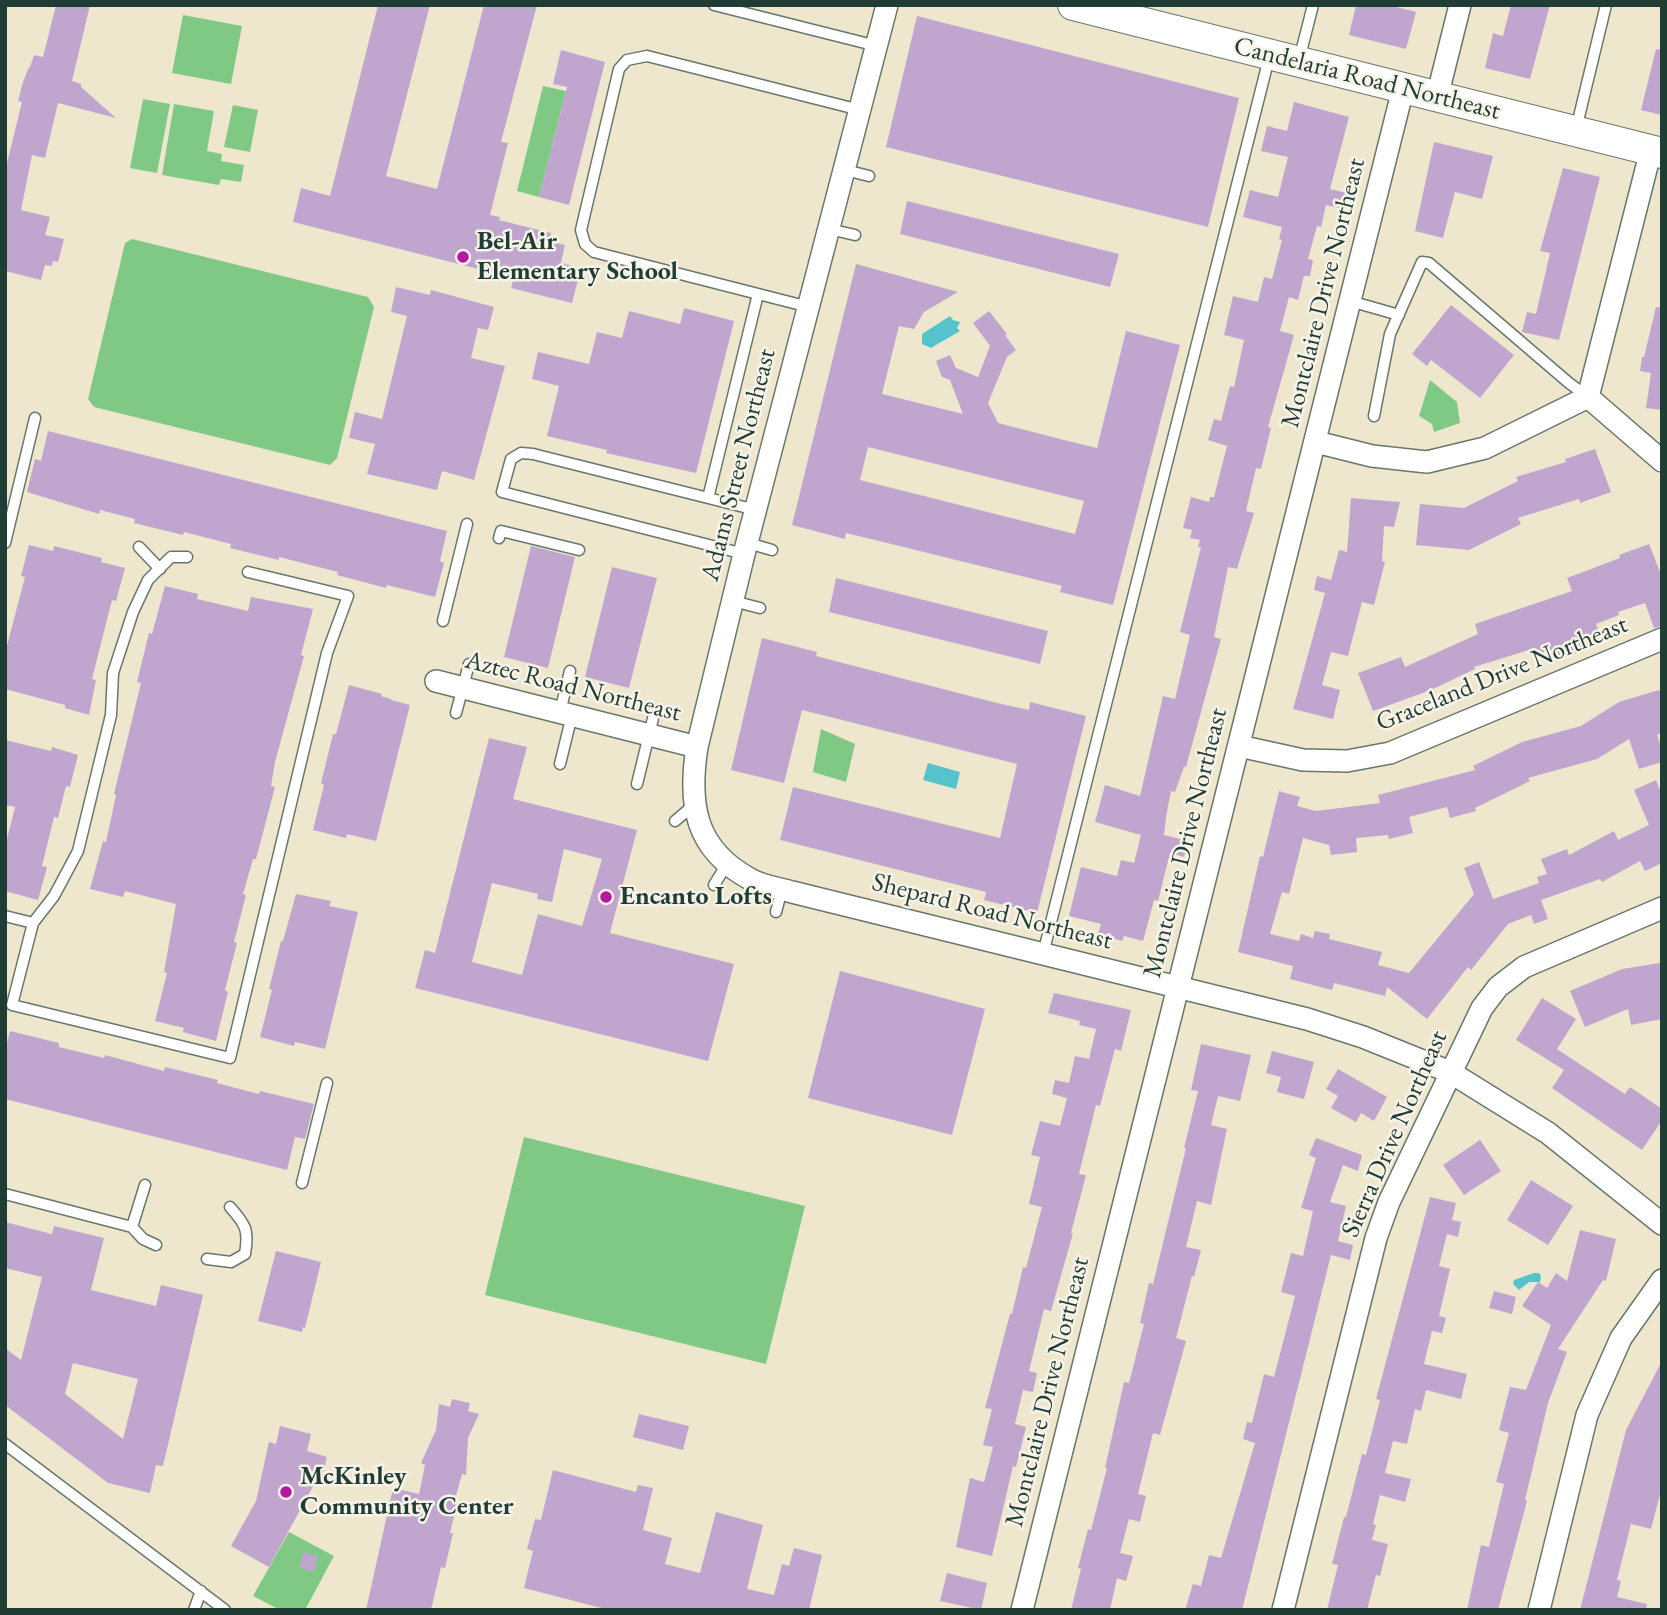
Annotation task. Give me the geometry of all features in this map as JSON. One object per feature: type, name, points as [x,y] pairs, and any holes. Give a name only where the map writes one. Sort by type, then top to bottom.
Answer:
[{"type":"main road","name":"Candelaria Road Northeast","points":[[1073,5],[1161,16],[1270,55],[1656,152]]},
{"type":"street","name":"Adams Street Northeast","points":[[787,891],[752,880],[727,864],[711,849],[700,828],[692,776],[746,549],[887,5]]},
{"type":"street","points":[[1437,97],[1460,5]]},
{"type":"street","name":"Montclaire Drive Northeast","points":[[1022,1610],[1403,89]]},
{"type":"street","points":[[1316,442],[1372,456],[1427,462],[1485,448],[1588,397],[1656,152]]},
{"type":"street","points":[[1588,397],[1662,461]]},
{"type":"street","name":"Graceland Drive Northeast","points":[[1240,746],[1303,760],[1347,761],[1390,753],[1662,639]]},
{"type":"street","name":"Aztec Road Northeast","points":[[436,681],[697,747]]},
{"type":"street","name":"Shepard Road Northeast","points":[[787,891],[1307,1019],[1363,1037],[1450,1072],[1548,1133],[1662,1224]]},
{"type":"street","name":"Sierra Drive Northeast","points":[[1283,1610],[1376,1238],[1389,1202],[1482,1008],[1498,987],[1524,967],[1662,908]]},
{"type":"street","points":[[1538,1610],[1587,1415],[1621,1338],[1662,1280]]},
{"type":"lane","points":[[714,5],[877,46]]},
{"type":"lane","points":[[1298,62],[1313,5]]},
{"type":"lane","points":[[1575,131],[1606,5]]},
{"type":"lane","points":[[1043,954],[1270,55]]},
{"type":"lane","points":[[809,307],[594,253],[585,244],[582,230],[619,69],[627,60],[647,57],[860,110]]},
{"type":"lane","points":[[845,170],[869,176]]},
{"type":"lane","points":[[830,229],[855,235]]},
{"type":"lane","points":[[1374,416],[1390,334],[1422,262],[1429,263],[1588,397]]},
{"type":"lane","points":[[708,498],[758,293]]},
{"type":"lane","points":[[1350,301],[1399,315]]},
{"type":"lane","points":[[5,543],[35,418]]},
{"type":"lane","points":[[756,510],[520,453],[511,459],[502,492],[746,549],[772,550]]},
{"type":"lane","points":[[443,621],[467,524]]},
{"type":"lane","points":[[499,538],[501,531],[579,550]]},
{"type":"lane","points":[[139,547],[160,569]]},
{"type":"lane","points":[[187,557],[171,558],[149,580],[133,612],[113,673],[111,715],[78,851],[54,896],[33,923],[12,1005],[230,1058],[327,653],[348,596],[248,572]]},
{"type":"lane","points":[[733,601],[760,608]]},
{"type":"lane","points":[[456,713],[469,664]]},
{"type":"lane","points":[[560,764],[570,671]]},
{"type":"lane","points":[[637,784],[655,710]]},
{"type":"lane","points":[[675,821],[695,804]]},
{"type":"lane","points":[[714,885],[727,864]]},
{"type":"lane","points":[[776,912],[787,891]]},
{"type":"lane","points":[[5,916],[33,923]]},
{"type":"lane","points":[[302,1182],[327,1083]]},
{"type":"lane","points":[[132,1227],[145,1185]]},
{"type":"lane","points":[[5,1194],[132,1227],[142,1239],[156,1245]]},
{"type":"lane","points":[[207,1259],[231,1262],[245,1254],[246,1226],[230,1207]]},
{"type":"lane","points":[[5,1444],[225,1610]]},
{"type":"lane","points":[[194,1610],[201,1591]]},
{"type":"green space","points":[[183,15],[242,26],[231,84],[172,73]]},
{"type":"green space","points":[[543,86],[566,91],[539,197],[517,191]]},
{"type":"green space","points":[[143,99],[170,104],[157,173],[130,168]]},
{"type":"green space","points":[[174,104],[214,111],[207,151],[222,154],[221,161],[244,165],[241,182],[221,179],[219,185],[162,175]]},
{"type":"green space","points":[[233,105],[258,110],[250,152],[224,147]]},
{"type":"green space","points":[[132,239],[368,297],[374,307],[337,458],[330,465],[94,407],[88,399],[125,243]]},
{"type":"green space","points":[[1430,380],[1457,402],[1460,423],[1434,432],[1432,424],[1419,416]]},
{"type":"green space","points":[[821,729],[855,744],[846,782],[813,772]]},
{"type":"green space","points":[[524,1137],[805,1206],[766,1364],[485,1295]]},
{"type":"green space","points":[[289,1532],[334,1556],[305,1610],[280,1610],[253,1596]]},
{"type":"water","points":[[950,316],[960,322],[957,328],[960,331],[931,348],[922,344],[922,334]]},
{"type":"water","points":[[928,763],[960,772],[956,789],[923,780]]},
{"type":"water","points":[[1534,1273],[1541,1276],[1540,1282],[1529,1282],[1519,1290],[1513,1284],[1514,1280]]},
{"type":"building","points":[[56,5],[90,5],[72,81],[81,84],[81,87],[116,118],[58,103],[45,158],[32,155],[21,210],[50,217],[45,235],[64,239],[58,262],[53,261],[52,266],[45,265],[41,280],[5,271],[5,171],[22,102],[18,101],[23,82],[34,55],[43,57]]},
{"type":"building","points":[[378,5],[430,5],[386,176],[437,189],[484,5],[537,5],[501,142],[508,143],[490,215],[500,217],[499,220],[551,233],[549,241],[565,245],[561,263],[581,268],[572,303],[511,288],[514,278],[293,222],[301,188],[330,196]]},
{"type":"building","points":[[1356,5],[1388,5],[1416,12],[1406,49],[1349,35]]},
{"type":"building","points":[[1511,5],[1550,5],[1530,79],[1485,68],[1493,33],[1503,36]]},
{"type":"building","points":[[917,16],[1239,98],[1208,227],[886,147]]},
{"type":"building","points":[[1656,49],[1662,50],[1662,115],[1641,110]]},
{"type":"building","points":[[561,50],[605,62],[569,205],[539,197],[567,87],[553,84]]},
{"type":"building","points":[[1294,102],[1349,117],[1330,189],[1347,193],[1343,209],[1326,205],[1321,227],[1317,226],[1308,259],[1313,260],[1310,276],[1304,276],[1298,300],[1289,297],[1280,331],[1294,335],[1268,427],[1271,428],[1261,469],[1256,468],[1246,511],[1254,513],[1237,569],[1228,567],[1214,637],[1221,639],[1186,767],[1175,792],[1171,791],[1166,817],[1164,835],[1188,841],[1184,857],[1170,853],[1158,901],[1154,900],[1143,941],[1124,936],[1122,941],[1098,934],[1101,924],[1069,916],[1081,867],[1117,876],[1121,860],[1134,863],[1141,835],[1095,822],[1105,785],[1140,796],[1163,696],[1175,699],[1190,635],[1180,632],[1201,547],[1198,547],[1200,540],[1190,538],[1192,530],[1183,528],[1191,497],[1209,502],[1210,497],[1214,497],[1227,446],[1208,440],[1214,419],[1221,421],[1230,386],[1234,387],[1244,340],[1224,335],[1233,296],[1258,302],[1264,277],[1272,279],[1282,240],[1279,239],[1282,227],[1243,217],[1250,190],[1278,197],[1288,157],[1261,151],[1267,126],[1287,131]]},
{"type":"building","points":[[1434,142],[1493,156],[1482,199],[1455,192],[1443,238],[1415,231]]},
{"type":"building","points":[[1563,168],[1600,177],[1559,340],[1522,332],[1527,312],[1536,314],[1550,253],[1540,251]]},
{"type":"building","points":[[907,201],[1119,254],[1110,287],[900,234]]},
{"type":"building","points":[[856,264],[958,292],[924,312],[914,329],[899,326],[882,394],[963,414],[950,380],[942,377],[936,361],[950,355],[956,368],[978,377],[990,346],[973,323],[989,311],[1016,350],[1007,357],[988,403],[998,423],[1064,440],[1097,448],[1126,331],[1180,345],[1113,605],[1060,592],[1062,586],[846,533],[845,539],[792,525]],"holes":[[[868,447],[1084,501],[1075,534],[860,480]]]},
{"type":"building","points":[[396,287],[430,295],[431,290],[494,307],[488,330],[478,328],[471,358],[505,366],[474,480],[442,471],[437,490],[367,474],[375,444],[349,438],[355,412],[382,419],[407,316],[391,312]]},
{"type":"building","points":[[1451,305],[1514,355],[1480,398],[1431,360],[1427,366],[1412,354]]},
{"type":"building","points":[[1656,307],[1662,308],[1662,410],[1646,408],[1651,373],[1640,371]]},
{"type":"building","points":[[684,308],[734,321],[696,473],[606,453],[607,450],[547,436],[559,386],[532,379],[538,352],[589,364],[597,332],[622,338],[629,311],[680,324]]},
{"type":"building","points":[[48,431],[447,531],[440,561],[444,563],[435,597],[387,585],[386,588],[279,557],[279,560],[230,548],[231,544],[134,523],[135,519],[100,510],[99,514],[27,492],[35,459],[41,461]]},
{"type":"building","points":[[1595,449],[1611,492],[1580,503],[1579,499],[1518,518],[1521,524],[1469,550],[1416,545],[1420,504],[1464,508],[1518,481],[1516,477],[1566,462],[1565,459]]},
{"type":"building","points":[[1351,498],[1400,502],[1394,527],[1384,526],[1382,561],[1385,562],[1374,605],[1362,602],[1348,656],[1331,652],[1322,685],[1340,690],[1333,719],[1293,709],[1325,593],[1314,590],[1317,576],[1331,580],[1339,550],[1347,552]]},
{"type":"building","points":[[1649,544],[1662,577],[1662,626],[1654,628],[1645,603],[1618,612],[1619,615],[1596,624],[1603,643],[1558,660],[1554,649],[1535,656],[1532,649],[1474,667],[1475,669],[1431,690],[1373,711],[1358,673],[1401,657],[1405,667],[1478,634],[1475,624],[1572,591],[1567,578]]},
{"type":"building","points":[[29,545],[53,551],[54,546],[102,558],[101,562],[125,568],[116,601],[112,600],[92,679],[96,680],[89,715],[65,708],[65,705],[5,689],[5,653],[25,577],[21,576]]},
{"type":"building","points":[[531,546],[575,557],[548,668],[504,657]]},
{"type":"building","points":[[612,567],[657,578],[629,688],[585,677]]},
{"type":"building","points":[[836,578],[1048,631],[1040,664],[829,612]]},
{"type":"building","points":[[165,586],[198,594],[197,599],[248,611],[251,597],[313,609],[301,655],[304,656],[275,762],[271,786],[275,787],[256,859],[253,859],[243,894],[246,895],[234,942],[237,943],[216,1041],[183,1032],[184,1028],[155,1021],[167,973],[164,972],[176,904],[125,891],[123,897],[90,889],[103,841],[106,842],[116,795],[114,794],[141,683],[137,682],[149,633],[152,634]]},
{"type":"building","points":[[762,638],[817,652],[816,656],[997,703],[1029,710],[1030,702],[1086,716],[1037,913],[984,900],[986,892],[780,840],[793,787],[1000,838],[1017,764],[802,710],[784,783],[731,770]]},
{"type":"building","points":[[349,685],[410,705],[376,841],[347,834],[346,838],[313,830],[333,734],[336,734]]},
{"type":"building","points":[[1659,690],[1662,697],[1662,733],[1657,735],[1662,750],[1662,762],[1639,769],[1629,739],[1597,759],[1528,778],[1530,781],[1475,808],[1476,811],[1450,818],[1447,807],[1409,817],[1413,833],[1389,839],[1388,835],[1356,838],[1357,852],[1331,855],[1329,845],[1303,838],[1289,894],[1282,892],[1270,934],[1299,941],[1301,934],[1313,938],[1315,931],[1330,934],[1329,939],[1382,952],[1378,965],[1409,973],[1474,894],[1464,868],[1479,862],[1493,899],[1539,883],[1537,877],[1547,874],[1541,859],[1567,849],[1569,855],[1614,831],[1618,840],[1649,825],[1634,790],[1656,780],[1662,794],[1662,863],[1645,871],[1640,861],[1602,882],[1600,879],[1541,900],[1548,919],[1534,924],[1531,915],[1508,924],[1471,970],[1468,967],[1427,1019],[1387,987],[1385,996],[1334,983],[1332,990],[1290,979],[1293,966],[1238,952],[1260,856],[1263,857],[1279,791],[1300,797],[1297,806],[1316,811],[1380,803],[1378,795],[1475,770],[1473,766],[1522,742],[1581,726],[1619,702]]},
{"type":"building","points":[[489,738],[527,747],[513,799],[637,830],[610,933],[734,964],[708,1061],[415,988],[425,950],[435,953]],"holes":[[[564,849],[602,859],[582,926],[538,914],[522,975],[472,962],[492,883],[538,894],[537,899],[552,902]]]},
{"type":"building","points":[[5,740],[51,751],[52,747],[78,755],[58,818],[54,817],[42,866],[47,867],[38,900],[5,891],[5,847],[15,807],[5,805]]},
{"type":"building","points":[[296,894],[331,901],[329,906],[358,912],[325,1049],[295,1042],[294,1046],[260,1037],[281,941]]},
{"type":"building","points":[[1660,963],[1662,1019],[1631,1025],[1628,1009],[1585,1027],[1570,991],[1622,969]]},
{"type":"building","points":[[840,971],[985,1009],[952,1135],[808,1098]]},
{"type":"building","points":[[1054,993],[1131,1010],[1121,1051],[1115,1049],[1100,1106],[1096,1105],[1079,1174],[1086,1175],[1073,1233],[1051,1311],[1044,1309],[1029,1371],[1037,1373],[1033,1392],[1023,1390],[1015,1424],[1026,1427],[1016,1467],[1013,1466],[992,1556],[956,1547],[970,1478],[984,1482],[993,1447],[983,1445],[992,1409],[985,1408],[1042,1207],[1029,1204],[1040,1157],[1031,1155],[1040,1121],[1060,1126],[1067,1098],[1052,1094],[1055,1080],[1069,1083],[1075,1056],[1089,1059],[1096,1029],[1079,1025],[1080,1021],[1048,1013]]},
{"type":"building","points":[[1542,998],[1576,1019],[1557,1049],[1625,1094],[1630,1087],[1662,1109],[1662,1120],[1642,1150],[1552,1088],[1564,1070],[1516,1040]]},
{"type":"building","points":[[10,1031],[104,1058],[105,1055],[164,1071],[165,1067],[218,1080],[217,1083],[259,1094],[260,1091],[314,1104],[305,1139],[295,1137],[287,1170],[5,1099],[5,1050]]},
{"type":"building","points":[[1201,1044],[1251,1055],[1240,1101],[1218,1096],[1211,1125],[1227,1129],[1211,1205],[1197,1201],[1186,1247],[1201,1250],[1176,1338],[1186,1341],[1160,1435],[1153,1433],[1138,1494],[1146,1496],[1140,1522],[1129,1519],[1120,1553],[1133,1556],[1126,1581],[1117,1578],[1110,1610],[1071,1610],[1081,1569],[1078,1568],[1107,1468],[1124,1382],[1129,1383],[1144,1324],[1140,1323],[1149,1283],[1153,1284],[1186,1148],[1198,1091],[1191,1090]]},
{"type":"building","points":[[1272,1051],[1314,1062],[1304,1099],[1277,1092],[1281,1077],[1266,1073]]},
{"type":"building","points":[[1338,1069],[1387,1097],[1374,1121],[1361,1113],[1356,1122],[1331,1108],[1338,1096],[1326,1089]]},
{"type":"building","points":[[1316,1138],[1362,1155],[1358,1171],[1343,1165],[1330,1202],[1346,1206],[1338,1241],[1353,1245],[1350,1260],[1331,1255],[1242,1610],[1185,1610],[1193,1584],[1201,1586],[1209,1555],[1221,1558],[1255,1443],[1243,1439],[1247,1422],[1252,1423],[1264,1374],[1274,1377],[1295,1296],[1281,1292],[1291,1253],[1303,1256],[1313,1211],[1301,1208],[1316,1158],[1309,1155]]},
{"type":"building","points":[[1480,1140],[1501,1171],[1464,1195],[1443,1165]]},
{"type":"building","points":[[1531,1180],[1573,1206],[1548,1245],[1507,1220]]},
{"type":"building","points":[[1430,1197],[1456,1203],[1452,1220],[1461,1222],[1458,1237],[1447,1234],[1439,1266],[1450,1269],[1439,1316],[1446,1318],[1442,1333],[1432,1331],[1424,1364],[1467,1374],[1461,1399],[1426,1390],[1421,1411],[1415,1409],[1407,1444],[1393,1441],[1385,1473],[1411,1479],[1405,1502],[1380,1495],[1372,1540],[1388,1544],[1367,1610],[1327,1610],[1338,1565],[1332,1564],[1362,1454],[1366,1455],[1380,1400],[1376,1399]]},
{"type":"building","points":[[5,1222],[52,1234],[54,1226],[104,1238],[91,1290],[156,1306],[161,1285],[203,1295],[163,1466],[156,1465],[150,1493],[108,1483],[5,1405],[5,1348],[21,1360],[42,1277],[5,1268]],"holes":[[[73,1363],[138,1379],[123,1439],[65,1394]]]},
{"type":"building","points":[[1580,1230],[1616,1239],[1606,1281],[1603,1280],[1558,1349],[1567,1352],[1548,1403],[1525,1500],[1527,1501],[1498,1610],[1467,1610],[1481,1545],[1489,1547],[1504,1484],[1496,1482],[1509,1433],[1499,1430],[1510,1387],[1526,1390],[1551,1325],[1522,1306],[1538,1282],[1547,1288],[1556,1273],[1567,1281]]},
{"type":"building","points":[[276,1251],[321,1262],[302,1332],[258,1321]]},
{"type":"building","points":[[1494,1291],[1516,1297],[1512,1314],[1489,1308]]},
{"type":"building","points":[[1662,1361],[1662,1487],[1651,1529],[1631,1524],[1617,1580],[1621,1581],[1617,1597],[1647,1604],[1646,1610],[1580,1610],[1626,1430]]},
{"type":"building","points":[[452,1399],[470,1403],[468,1411],[479,1414],[468,1438],[466,1475],[462,1474],[454,1503],[457,1504],[450,1533],[453,1533],[445,1568],[441,1567],[431,1610],[366,1610],[393,1488],[419,1494],[425,1465],[421,1463],[436,1430],[439,1404],[450,1407]]},
{"type":"building","points":[[639,1414],[689,1426],[683,1450],[633,1437]]},
{"type":"building","points":[[280,1426],[311,1434],[307,1451],[327,1457],[321,1481],[317,1479],[269,1567],[231,1546],[256,1501],[269,1442],[276,1444]]},
{"type":"building","points":[[553,1470],[636,1492],[638,1485],[653,1488],[643,1530],[672,1538],[665,1564],[700,1573],[716,1512],[763,1525],[747,1589],[774,1595],[782,1564],[789,1566],[794,1548],[822,1555],[809,1610],[609,1610],[524,1588],[533,1551],[527,1549],[535,1519],[541,1520]]},
{"type":"building","points":[[304,1552],[318,1557],[313,1572],[299,1567]]},
{"type":"building","points":[[947,1573],[987,1583],[981,1610],[940,1601]]},
{"type":"place","name":"Bel-Air Elementary School","points":[[463,257]]},
{"type":"place","name":"Encanto Lofts","points":[[606,897]]},
{"type":"place","name":"McKinley Community Center","points":[[286,1492]]}]
